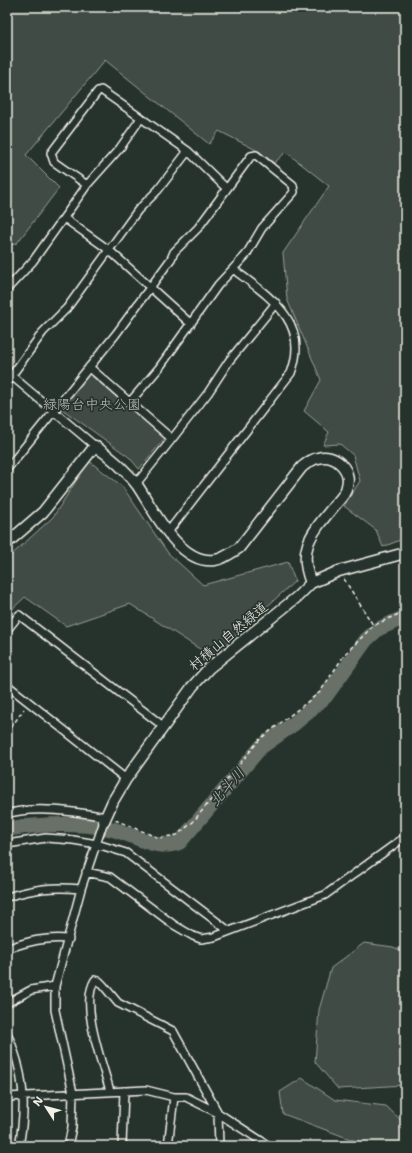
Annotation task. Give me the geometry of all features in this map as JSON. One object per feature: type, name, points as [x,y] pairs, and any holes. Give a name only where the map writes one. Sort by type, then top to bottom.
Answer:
[{"type":"street","points":[[87,185],[54,162],[52,153],[101,90],[188,151],[226,188]]},
{"type":"street","points":[[7,289],[33,261],[87,185],[117,152],[141,118]]},
{"type":"street","points":[[7,382],[10,374],[43,332],[67,308],[138,210],[158,190],[188,151]]},
{"type":"street","points":[[7,470],[116,334],[174,252],[198,228],[226,188],[253,155],[258,156],[294,188],[294,192],[262,228],[246,255],[218,285],[159,368],[130,402]]},
{"type":"street","points":[[64,218],[109,250],[191,324]]},
{"type":"street","points":[[168,532],[291,373],[297,353],[295,341],[285,313],[276,303],[233,269]]},
{"type":"street","points":[[136,484],[208,393],[229,361],[276,303]]},
{"type":"street","points":[[89,367],[172,439]]},
{"type":"street","points":[[10,374],[95,446],[113,459],[136,484],[168,532],[184,550],[195,557],[213,560],[227,556],[246,540],[302,467],[317,458],[332,458],[346,470],[348,485],[342,496],[312,534],[306,546],[305,563],[311,583]]},
{"type":"street","points":[[7,543],[43,512],[95,446]]},
{"type":"street","name":"村積山自然緑道","points":[[105,819],[113,801],[126,779],[192,687],[209,668],[297,597],[311,583],[339,571],[405,552]]},
{"type":"street","points":[[7,630],[19,615],[163,726]]},
{"type":"street","points":[[7,685],[126,779]]},
{"type":"street","points":[[7,814],[41,810],[80,812],[105,819],[86,872],[56,986],[55,1010],[73,1093],[72,1127],[68,1146]]},
{"type":"street","points":[[7,844],[46,838],[98,842],[126,853],[229,931]]},
{"type":"street","points":[[86,872],[110,877],[174,925],[193,936],[208,938],[325,895],[405,838]]},
{"type":"street","points":[[7,897],[38,888],[60,887],[81,890]]},
{"type":"street","points":[[7,949],[32,940],[52,938],[69,939]]},
{"type":"street","points":[[110,1091],[89,1014],[92,985],[95,980],[104,985],[118,1003],[173,1031],[218,1113],[218,1146]]},
{"type":"street","points":[[7,1003],[31,990],[56,986]]},
{"type":"street","points":[[7,1033],[17,1056],[24,1096],[24,1112],[19,1146]]},
{"type":"street","points":[[7,1097],[146,1090],[174,1097],[186,1097],[218,1113],[268,1146]]},
{"type":"street","points":[[122,1146],[124,1091]]},
{"type":"street","points":[[168,1146],[174,1097]]},
{"type":"path","points":[[339,571],[373,626]]},
{"type":"path","points":[[105,819],[159,838],[177,835],[193,822],[260,740],[320,692],[345,654],[373,626],[405,611]]},
{"type":"path","points":[[7,733],[29,701]]},
{"type":"green space","points":[[7,7],[405,7],[405,538],[383,547],[376,530],[344,506],[360,481],[353,455],[340,444],[323,445],[329,432],[304,411],[321,380],[287,299],[283,253],[329,186],[286,152],[274,163],[260,152],[219,131],[209,144],[105,60],[26,155],[59,188],[17,243],[7,246]]},
{"type":"green space","name":"緑陽台中央公園","points":[[88,373],[165,438],[139,469],[129,457],[62,409]]},
{"type":"green space","points":[[89,461],[122,486],[168,553],[203,585],[288,562],[295,581],[212,657],[130,604],[66,626],[25,597],[7,614],[7,559],[53,517]]},
{"type":"green space","points":[[364,943],[393,947],[405,952],[405,1085],[338,1089],[315,1062],[319,1010],[331,968]]},
{"type":"green space","points":[[302,1078],[335,1100],[386,1106],[405,1124],[405,1146],[369,1146],[283,1114],[280,1092]]},
{"type":"waterway","name":"北斗川","points":[[7,829],[69,824],[116,830],[143,841],[161,845],[170,845],[180,842],[261,747],[295,723],[326,696],[366,640],[378,629],[405,617]]}]
